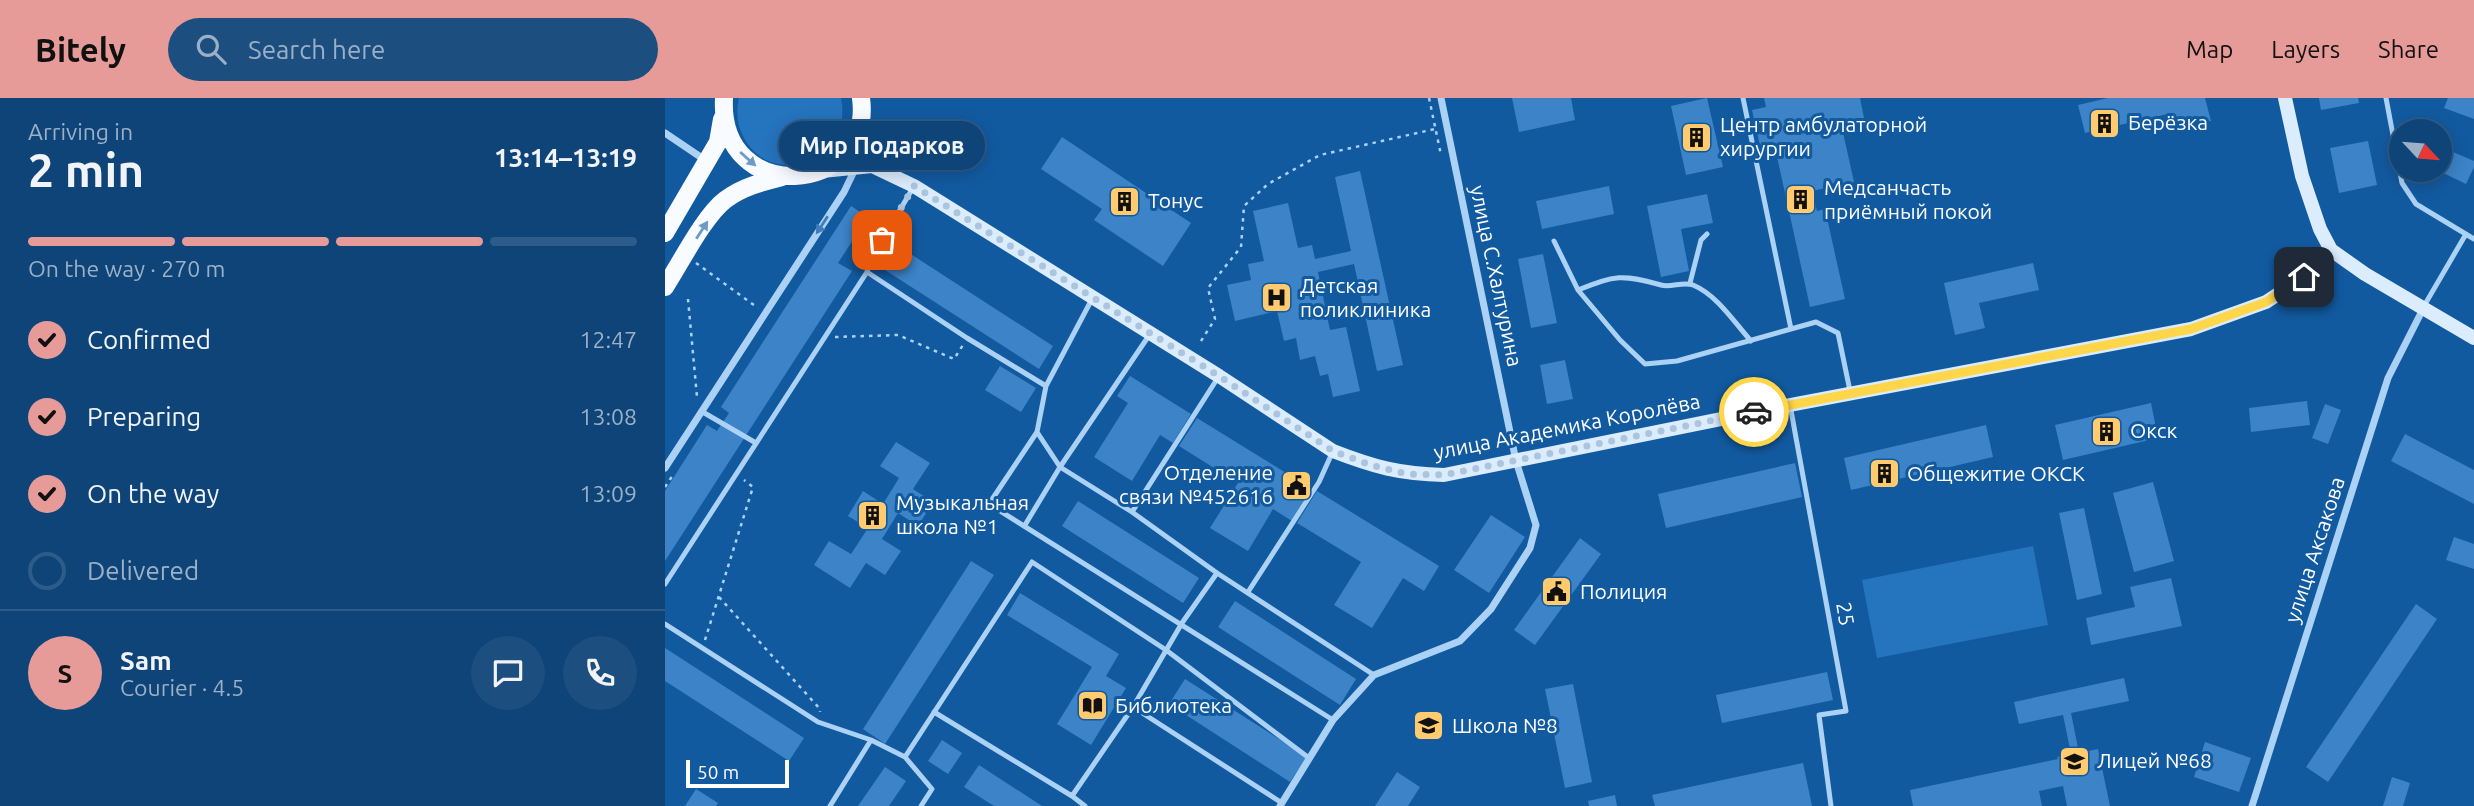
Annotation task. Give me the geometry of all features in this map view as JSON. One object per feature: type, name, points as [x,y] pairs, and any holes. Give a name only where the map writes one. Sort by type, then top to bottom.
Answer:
[{"type":"main road","points":[[665,287],[723,201],[747,187],[782,177],[822,172],[837,161],[858,132],[861,98]]},
{"type":"main road","points":[[665,233],[718,142],[724,105]]},
{"type":"main road","points":[[724,105],[727,130],[742,154],[764,171],[782,177]]},
{"type":"street","name":"улица С.Халтурина","points":[[1374,675],[1460,641],[1491,609],[1530,548],[1537,525],[1516,461],[1441,98]]},
{"type":"street","points":[[2285,98],[2302,176],[2320,229],[2331,250],[2474,338]]},
{"type":"street","points":[[861,120],[878,155],[888,167],[914,186]]},
{"type":"street","points":[[665,133],[708,162]]},
{"type":"street","points":[[665,468],[844,192],[856,166]]},
{"type":"street","name":"улица Академика Королёва","points":[[822,172],[872,166],[914,186],[1219,376],[1333,451],[1407,474],[1444,475],[1790,405],[2191,329],[2266,302],[2304,277],[2331,250]]},
{"type":"street","name":"улица Аксакова","points":[[2252,806],[2388,378],[2423,309]]},
{"type":"street","points":[[1281,804],[1333,720],[1374,675]]},
{"type":"lane","points":[[1743,98],[1791,329]]},
{"type":"lane","points":[[2386,98],[2402,183],[2416,204],[2474,239]]},
{"type":"lane","points":[[665,583],[867,272],[870,261],[914,186]]},
{"type":"lane","points":[[1690,284],[1701,240],[1707,234]]},
{"type":"lane","points":[[2423,309],[2466,234]]},
{"type":"lane","points":[[1555,241],[1578,290],[1645,364],[1678,361],[1816,322],[1837,333],[1851,394]]},
{"type":"lane","points":[[867,272],[1046,386]]},
{"type":"lane","points":[[1578,290],[1611,277],[1640,278],[1665,286],[1690,284],[1711,297],[1751,341]]},
{"type":"lane","points":[[1093,297],[1046,386],[1037,432],[989,504],[1333,720]]},
{"type":"lane","points":[[1025,525],[1060,467],[1150,334]]},
{"type":"lane","points":[[1132,512],[1219,376]]},
{"type":"lane","name":"25","points":[[1790,405],[1846,711],[1819,715],[1831,806]]},
{"type":"lane","points":[[701,410],[756,443]]},
{"type":"lane","points":[[1037,432],[1060,467],[1132,512],[1217,573],[1374,675]]},
{"type":"lane","points":[[1248,592],[1319,482],[1333,451]]},
{"type":"lane","points":[[905,757],[1032,562],[1166,650],[1309,758]]},
{"type":"lane","points":[[1072,796],[1133,708],[1182,623],[1217,573]]},
{"type":"lane","points":[[665,624],[818,722],[871,740],[905,757],[932,789],[921,806]]},
{"type":"lane","points":[[1133,708],[1281,804]]},
{"type":"lane","points":[[934,712],[1085,806]]},
{"type":"lane","points":[[830,806],[871,740]]},
{"type":"path","points":[[1201,341],[1215,319],[1209,288],[1241,247],[1244,206],[1268,184],[1320,155],[1435,129],[1429,98]]},
{"type":"path","points":[[696,263],[765,313]]},
{"type":"path","points":[[688,299],[695,388],[701,410]]},
{"type":"path","points":[[824,337],[898,335],[954,359],[967,338]]},
{"type":"path","points":[[701,647],[708,635],[753,487],[736,474]]},
{"type":"path","points":[[719,597],[820,709],[818,722]]},
{"type":"shaded area","points":[[739,98],[841,98],[842,120],[835,138],[823,152],[807,161],[790,165],[772,162],[756,153],[743,136],[739,127]]},
{"type":"shaded area","points":[[2033,546],[2048,625],[1877,658],[1862,580]]},
{"type":"building","points":[[1512,98],[1571,98],[1575,120],[1519,132]]},
{"type":"building","name":"Центр амбулаторной хирургии","points":[[1707,98],[1723,167],[1686,175],[1671,106]]},
{"type":"building","name":"Медсанчасть приёмный покой","points":[[1764,98],[1860,98],[1865,123],[1842,128],[1854,182],[1812,191],[1817,211],[1825,209],[1845,299],[1810,307],[1774,143],[1760,146],[1752,110],[1766,107]]},
{"type":"building","name":"Берёзка","points":[[2108,98],[2205,98],[2211,121],[2175,129],[2172,113],[2085,133],[2078,105]]},
{"type":"building","points":[[2319,98],[2358,98],[2359,103],[2321,110]]},
{"type":"building","points":[[2448,98],[2474,98],[2474,119],[2444,108]]},
{"type":"building","name":"Тонус","points":[[1062,137],[1191,223],[1163,266],[1094,220],[1102,209],[1041,169]]},
{"type":"building","points":[[2368,141],[2377,185],[2339,193],[2330,148]]},
{"type":"building","points":[[2452,152],[2474,161],[2466,184],[2452,177]]},
{"type":"building","name":"Детская поликлиника","points":[[1360,171],[1403,365],[1377,371],[1354,264],[1318,272],[1330,330],[1346,327],[1360,391],[1333,397],[1328,374],[1320,376],[1315,356],[1300,360],[1296,338],[1284,341],[1277,311],[1235,321],[1227,285],[1251,280],[1248,264],[1264,261],[1253,211],[1288,203],[1298,248],[1312,245],[1315,259],[1351,251],[1335,177]]},
{"type":"building","points":[[1609,186],[1614,214],[1542,229],[1536,201]]},
{"type":"building","points":[[1707,194],[1713,223],[1681,229],[1689,271],[1661,277],[1647,206]]},
{"type":"building","points":[[851,206],[883,227],[870,247],[855,237],[838,263],[852,271],[665,561],[665,491],[707,425],[717,431],[729,413],[721,407]]},
{"type":"building","points":[[889,240],[1053,346],[1039,369],[874,263]]},
{"type":"building","points":[[1543,254],[1557,323],[1531,328],[1518,259]]},
{"type":"building","points":[[2033,263],[2039,290],[1979,303],[1985,328],[1955,335],[1944,283]]},
{"type":"building","points":[[1565,360],[1573,399],[1547,404],[1540,365]]},
{"type":"building","points":[[1000,366],[1036,388],[1021,412],[985,390]]},
{"type":"building","points":[[1130,376],[1191,414],[1173,443],[1160,435],[1132,481],[1094,457],[1128,403],[1117,396]]},
{"type":"building","points":[[2307,401],[2310,425],[2251,432],[2249,408]]},
{"type":"building","name":"Окск","points":[[2151,403],[2158,438],[2063,460],[2055,425]]},
{"type":"building","points":[[2325,404],[2341,410],[2328,444],[2312,438]]},
{"type":"building","points":[[1197,418],[1312,489],[1292,521],[1273,509],[1248,551],[1210,528],[1238,483],[1179,446]]},
{"type":"building","name":"Общежитие ОКСК","points":[[1986,425],[1993,457],[1851,490],[1844,458]]},
{"type":"building","points":[[2405,434],[2474,470],[2474,504],[2391,461]]},
{"type":"building","name":"Музыкальная школа №1","points":[[896,442],[930,463],[913,489],[933,502],[918,526],[898,513],[882,539],[901,551],[885,575],[866,563],[850,588],[814,565],[829,541],[851,554],[868,528],[848,516],[863,491],[883,504],[899,478],[880,466]]},
{"type":"building","points":[[1795,463],[1802,497],[1666,528],[1658,494]]},
{"type":"building","points":[[2153,482],[2174,561],[2134,572],[2113,493]]},
{"type":"building","points":[[1317,491],[1439,566],[1424,591],[1403,578],[1372,628],[1334,605],[1361,562],[1297,523]]},
{"type":"building","points":[[1078,501],[1199,578],[1183,603],[1062,526]]},
{"type":"building","points":[[2084,508],[2102,594],[2077,600],[2059,513]]},
{"type":"building","points":[[1491,515],[1525,537],[1489,593],[1454,570]]},
{"type":"building","points":[[2454,537],[2474,544],[2474,569],[2446,560]]},
{"type":"building","name":"Полиция","points":[[1580,538],[1601,554],[1535,645],[1514,630]]},
{"type":"building","points":[[971,561],[994,575],[885,744],[863,729]]},
{"type":"building","points":[[2171,578],[2182,626],[2091,645],[2086,618],[2135,607],[2130,587]]},
{"type":"building","points":[[1020,593],[1119,654],[1106,676],[1126,688],[1091,745],[1057,724],[1092,667],[1007,615]]},
{"type":"building","points":[[1235,601],[1356,679],[1340,705],[1218,627]]},
{"type":"building","points":[[2416,604],[2437,619],[2328,782],[2306,767]]},
{"type":"building","points":[[665,648],[804,738],[789,761],[665,681]]},
{"type":"building","points":[[1827,672],[1833,700],[1722,723],[1716,695]]},
{"type":"building","name":"Лицей №68","points":[[2124,678],[2129,701],[2071,713],[2079,753],[2098,749],[2110,806],[2067,806],[2063,786],[2039,791],[2042,806],[1913,806],[1910,790],[2071,754],[2063,715],[2019,724],[2014,702]]},
{"type":"building","points":[[1185,679],[1307,757],[1290,782],[1169,704]]},
{"type":"building","points":[[1573,684],[1592,782],[1565,788],[1545,689]]},
{"type":"building","points":[[942,740],[962,753],[948,774],[928,761]]},
{"type":"building","points":[[2205,742],[2251,758],[2239,792],[2194,777]]},
{"type":"building","points":[[1803,763],[1812,806],[1655,806],[1652,795]]},
{"type":"building","points":[[979,765],[1042,806],[994,806],[964,787]]},
{"type":"building","points":[[885,767],[906,781],[889,806],[858,806]]},
{"type":"building","points":[[1397,772],[1420,787],[1408,806],[1375,806]]},
{"type":"building","points":[[2392,777],[2410,783],[2403,806],[2383,806]]},
{"type":"building","points":[[696,789],[718,803],[716,806],[685,806]]},
{"type":"building","points":[[1615,795],[1617,806],[1589,806],[1588,801]]},
{"type":"way so far","points":[[882,240],[914,186],[1219,376],[1333,451],[1407,474],[1444,475],[1754,412]]},
{"type":"place","name":"Берёзка","points":[[2105,123]]},
{"type":"place","name":"Центр амбулаторной хирургии","points":[[1697,137]]},
{"type":"place","name":"Медсанчасть приёмный покой","points":[[1801,200]]},
{"type":"place","name":"Тонус","points":[[1125,201]]},
{"type":"place","name":"Мир Подарков","points":[[882,240]]},
{"type":"place","name":"Детская поликлиника","points":[[1277,298]]},
{"type":"place","name":"Окск","points":[[2107,431]]},
{"type":"place","name":"Общежитие ОКСК","points":[[1884,474]]},
{"type":"place","name":"Отделение связи №452616","points":[[1296,485]]},
{"type":"place","name":"Музыкальная школа №1","points":[[873,515]]},
{"type":"place","name":"Полиция","points":[[1557,592]]},
{"type":"place","name":"Библиотека","points":[[1092,706]]},
{"type":"place","name":"Школа №8","points":[[1429,726]]},
{"type":"place","name":"Лицей №68","points":[[2074,761]]},
{"type":"route","points":[[1754,412],[2191,329],[2266,302],[2304,277]]}]
